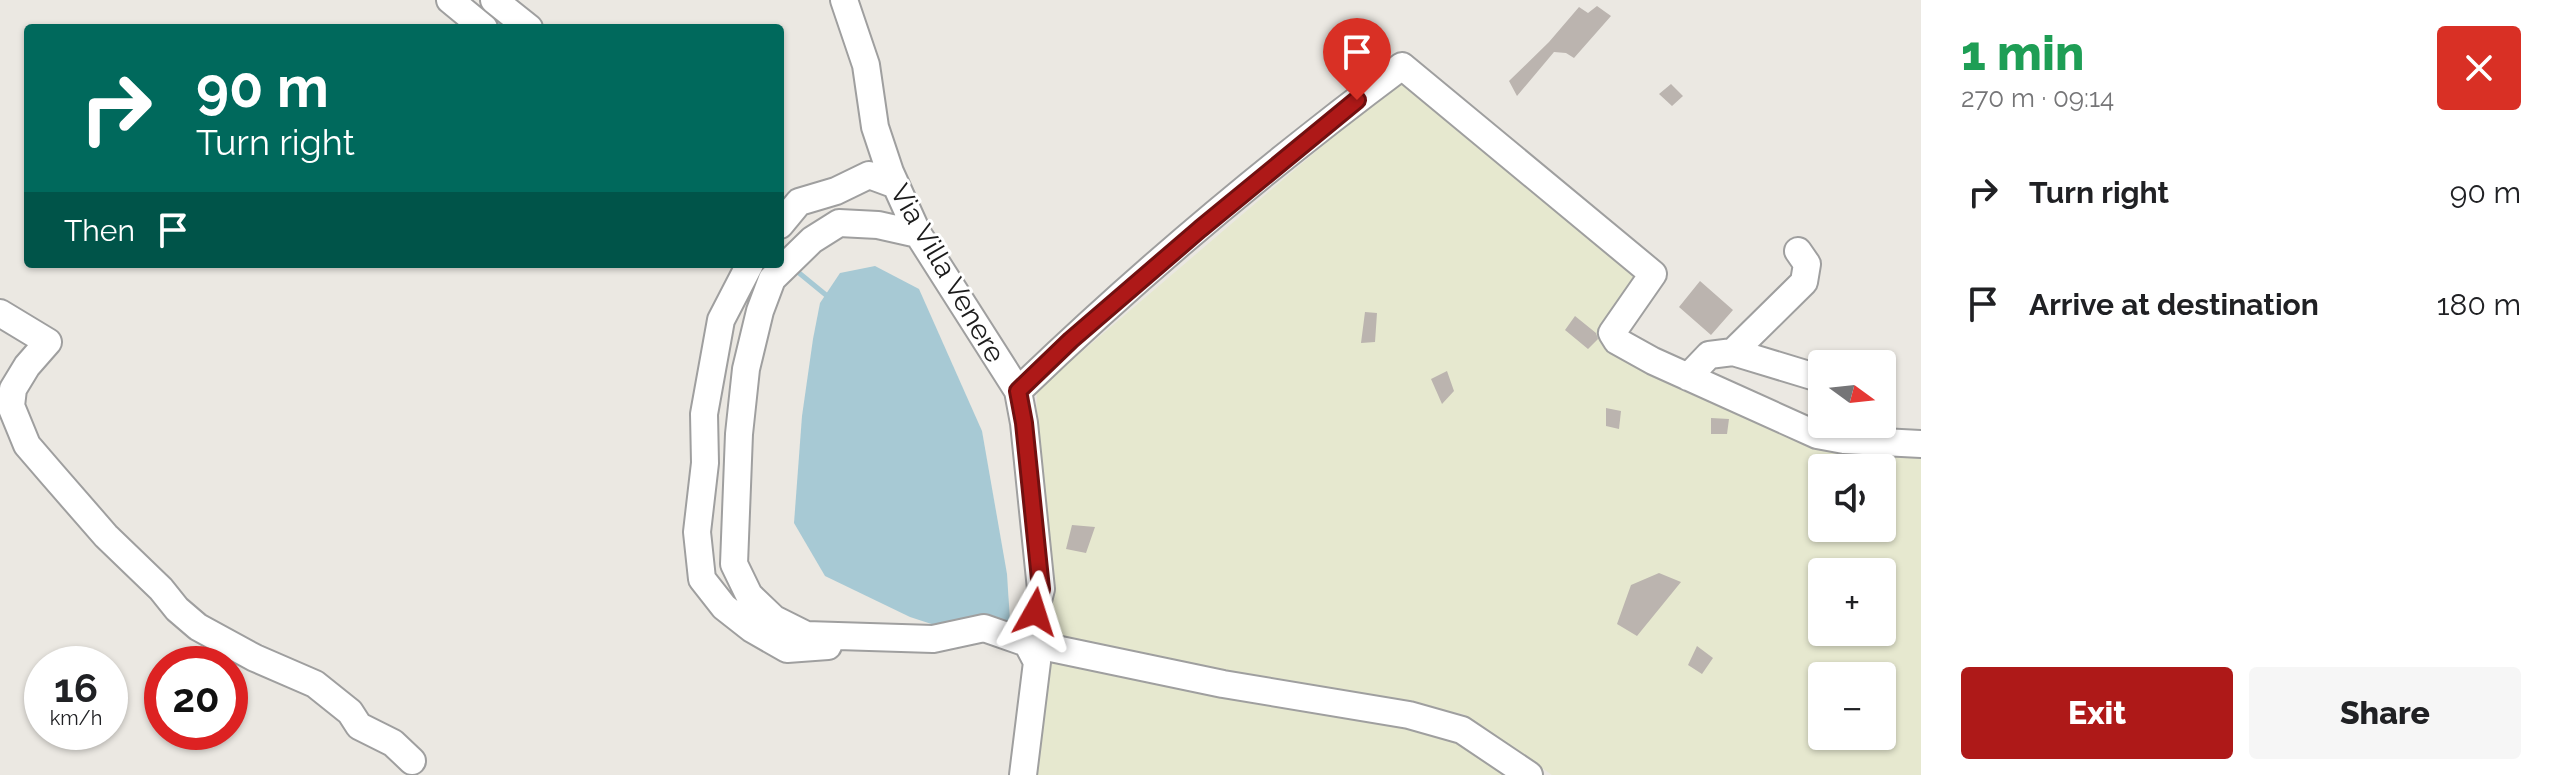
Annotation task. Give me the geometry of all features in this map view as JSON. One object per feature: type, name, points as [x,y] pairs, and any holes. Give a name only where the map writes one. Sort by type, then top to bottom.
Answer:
[{"type":"street","points":[[450,0],[479,24]]},
{"type":"street","points":[[494,0],[524,24]]},
{"type":"street","name":"Via Villa Venere","points":[[844,0],[866,65],[875,127],[896,185],[918,234],[1018,391],[1041,589],[1027,643]]},
{"type":"street","points":[[1018,391],[1071,340],[1200,229],[1334,117],[1402,66],[1653,274],[1612,333],[1617,341],[1817,435],[1844,440],[1921,444]]},
{"type":"street","points":[[784,220],[799,202],[836,191],[869,175],[896,185]]},
{"type":"street","points":[[784,267],[812,240],[839,223],[878,225],[918,234]]},
{"type":"street","points":[[1733,352],[1804,282],[1807,264],[1798,251]]},
{"type":"street","points":[[748,268],[721,320],[704,414],[705,463],[697,532],[702,579],[724,607],[752,629],[787,649],[891,638]]},
{"type":"street","points":[[783,268],[772,279],[760,311],[746,369],[739,434],[734,564],[749,595],[774,619],[806,635],[933,639],[984,628],[1027,643],[1223,684],[1409,715],[1462,730],[1529,775]]},
{"type":"street","points":[[0,313],[48,342],[27,366],[13,389],[11,406],[27,445],[106,536],[198,627],[255,658],[315,684],[350,712],[359,726],[393,743],[412,761]]},
{"type":"street","points":[[1688,377],[1709,355],[1733,352],[1808,375]]},
{"type":"street","points":[[1023,775],[1037,662],[1027,643]]},
{"type":"green space","points":[[1402,78],[1639,275],[1601,336],[1818,443],[1921,449],[1921,775],[1552,775],[1463,714],[1029,634],[1037,390]]},
{"type":"green space","points":[[1027,643],[1452,727],[1521,775],[1023,775]]},
{"type":"water","points":[[875,266],[919,289],[982,431],[1007,574],[1010,621],[962,634],[910,617],[825,576],[794,523],[802,416],[820,303],[840,273]]},
{"type":"building","points":[[1597,6],[1611,16],[1574,58],[1566,53],[1554,52],[1517,96],[1509,81],[1579,7],[1588,13]]},
{"type":"building","points":[[1671,84],[1683,96],[1672,106],[1659,94]]},
{"type":"building","points":[[1700,281],[1733,310],[1711,335],[1679,307]]},
{"type":"building","points":[[1365,312],[1377,313],[1375,342],[1361,343]]},
{"type":"building","points":[[1575,316],[1596,333],[1598,339],[1588,349],[1565,330]]},
{"type":"building","points":[[1447,371],[1454,391],[1442,404],[1431,379]]},
{"type":"building","points":[[1606,408],[1621,411],[1619,429],[1606,426]]},
{"type":"building","points":[[1711,418],[1729,419],[1727,434],[1711,434]]},
{"type":"building","points":[[1072,525],[1095,527],[1086,553],[1066,549]]},
{"type":"building","points":[[1659,573],[1681,582],[1637,636],[1617,624],[1631,585]]},
{"type":"building","points":[[1697,646],[1713,658],[1702,674],[1688,665]]},
{"type":"waterway","points":[[493,21],[496,24]]},
{"type":"waterway","points":[[793,268],[826,295]]},
{"type":"route","points":[[1035,612],[1041,589],[1018,391],[1071,340],[1200,229],[1357,100]]}]
